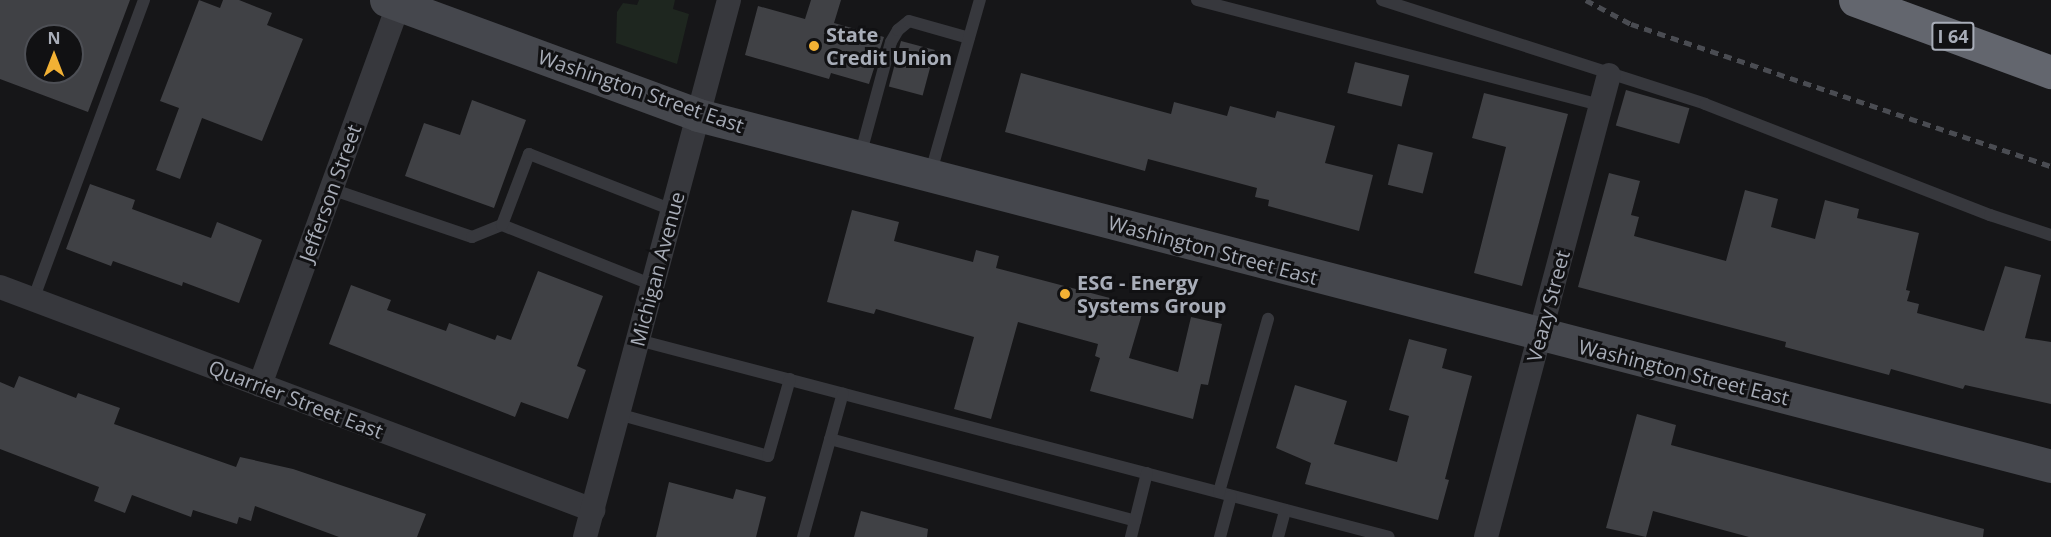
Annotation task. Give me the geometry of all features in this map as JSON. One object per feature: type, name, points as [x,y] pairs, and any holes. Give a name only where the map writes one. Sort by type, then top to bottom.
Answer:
[{"type":"highway","name":"I 64","points":[[1855,0],[2051,72]]},
{"type":"street","name":"Michigan Avenue","points":[[585,537],[729,0]]},
{"type":"street","name":"Washington Street East","points":[[395,2],[698,115],[2051,466]]},
{"type":"street","name":"Jefferson Street","points":[[260,385],[331,189],[395,2]]},
{"type":"street","name":"Veazy Street","points":[[1486,537],[1609,75]]},
{"type":"street","name":"Quarrier Street East","points":[[0,288],[593,510]]},
{"type":"lane","points":[[33,300],[144,0]]},
{"type":"lane","points":[[930,176],[980,0]]},
{"type":"lane","points":[[1197,0],[1600,105]]},
{"type":"lane","points":[[1382,0],[1609,75],[1705,104],[1990,215],[2051,235]]},
{"type":"lane","points":[[860,158],[891,42],[898,30],[909,21],[969,38]]},
{"type":"lane","points":[[502,225],[529,154],[673,210]]},
{"type":"lane","points":[[331,189],[472,237],[502,225],[653,285]]},
{"type":"lane","points":[[1221,537],[1225,494],[1268,319]]},
{"type":"lane","points":[[638,340],[1389,537]]},
{"type":"lane","points":[[618,414],[768,456],[790,380]]},
{"type":"lane","points":[[803,537],[843,393]]},
{"type":"lane","points":[[830,440],[1135,521]]},
{"type":"lane","points":[[1131,537],[1147,473]]},
{"type":"lane","points":[[1278,537],[1285,510]]},
{"type":"shaded area","points":[[639,0],[675,0],[673,9],[689,14],[677,64],[616,43],[617,12],[623,3],[637,5]]},
{"type":"building","points":[[0,0],[130,0],[88,112],[0,79]]},
{"type":"building","points":[[199,0],[220,8],[223,0],[239,0],[272,13],[267,25],[303,39],[262,141],[202,118],[180,179],[156,170],[179,108],[160,101]]},
{"type":"building","name":"State Credit Union","points":[[811,0],[841,0],[834,23],[884,37],[869,84],[831,73],[829,79],[745,55],[758,6],[805,19]]},
{"type":"building","points":[[901,41],[935,50],[923,95],[889,86]]},
{"type":"building","points":[[1355,62],[1409,76],[1402,107],[1347,93]]},
{"type":"building","points":[[1021,73],[1171,114],[1174,102],[1227,116],[1230,106],[1275,118],[1277,111],[1335,126],[1325,163],[1373,175],[1359,231],[1268,206],[1269,200],[1255,197],[1257,188],[1148,159],[1145,171],[1005,132]]},
{"type":"building","points":[[1626,90],[1689,108],[1679,144],[1616,126]]},
{"type":"building","points":[[1484,93],[1568,114],[1522,286],[1474,273],[1506,147],[1472,138]]},
{"type":"building","points":[[472,100],[526,120],[494,208],[405,176],[424,123],[460,135]]},
{"type":"building","points":[[1398,144],[1433,153],[1423,193],[1388,185]]},
{"type":"building","points":[[1609,173],[1640,181],[1631,215],[1639,217],[1634,236],[1726,261],[1745,190],[1778,199],[1771,227],[1815,239],[1825,200],[1859,209],[1857,218],[1919,233],[1906,290],[1910,291],[1907,301],[1919,304],[1917,313],[1984,331],[2005,266],[2041,275],[2025,338],[2051,342],[2051,404],[1965,385],[1963,389],[1891,369],[1889,375],[1785,347],[1786,342],[1578,287]]},
{"type":"building","points":[[90,184],[135,200],[132,209],[211,238],[217,222],[262,240],[239,303],[183,282],[182,286],[113,261],[111,266],[66,249]]},
{"type":"building","points":[[852,210],[899,222],[894,241],[973,262],[976,250],[999,256],[996,268],[1144,307],[1129,358],[1178,372],[1191,317],[1222,324],[1208,385],[1201,384],[1193,419],[1090,391],[1100,358],[1095,356],[1098,344],[1018,322],[991,419],[954,409],[974,337],[876,309],[874,314],[827,302]]},
{"type":"building","points":[[538,271],[603,296],[577,366],[586,370],[568,419],[521,402],[515,417],[329,344],[351,285],[391,300],[387,310],[446,331],[449,323],[495,340],[497,335],[511,340]]},
{"type":"building","points":[[1409,339],[1447,349],[1442,368],[1472,376],[1445,479],[1449,480],[1438,520],[1305,484],[1311,463],[1276,448],[1295,385],[1347,401],[1334,444],[1397,462],[1409,416],[1389,410]]},
{"type":"building","points":[[19,376],[76,398],[78,393],[120,408],[114,424],[236,467],[240,457],[293,469],[426,514],[417,537],[339,537],[255,506],[251,521],[239,517],[237,524],[193,510],[191,517],[132,495],[125,513],[94,501],[99,487],[0,449],[0,382],[14,388]]},
{"type":"building","points":[[1637,414],[1676,425],[1671,445],[1984,529],[1983,537],[1749,537],[1653,511],[1646,537],[1606,528]]},
{"type":"building","points":[[669,482],[733,499],[736,489],[766,497],[756,537],[656,537]]},
{"type":"building","points":[[861,511],[928,529],[927,537],[854,537]]},
{"type":"railway","points":[[1586,0],[1631,24],[2051,166]]},
{"type":"place","name":"State Credit Union","points":[[814,46]]},
{"type":"place","name":"ESG - Energy Systems Group","points":[[1065,294]]}]
